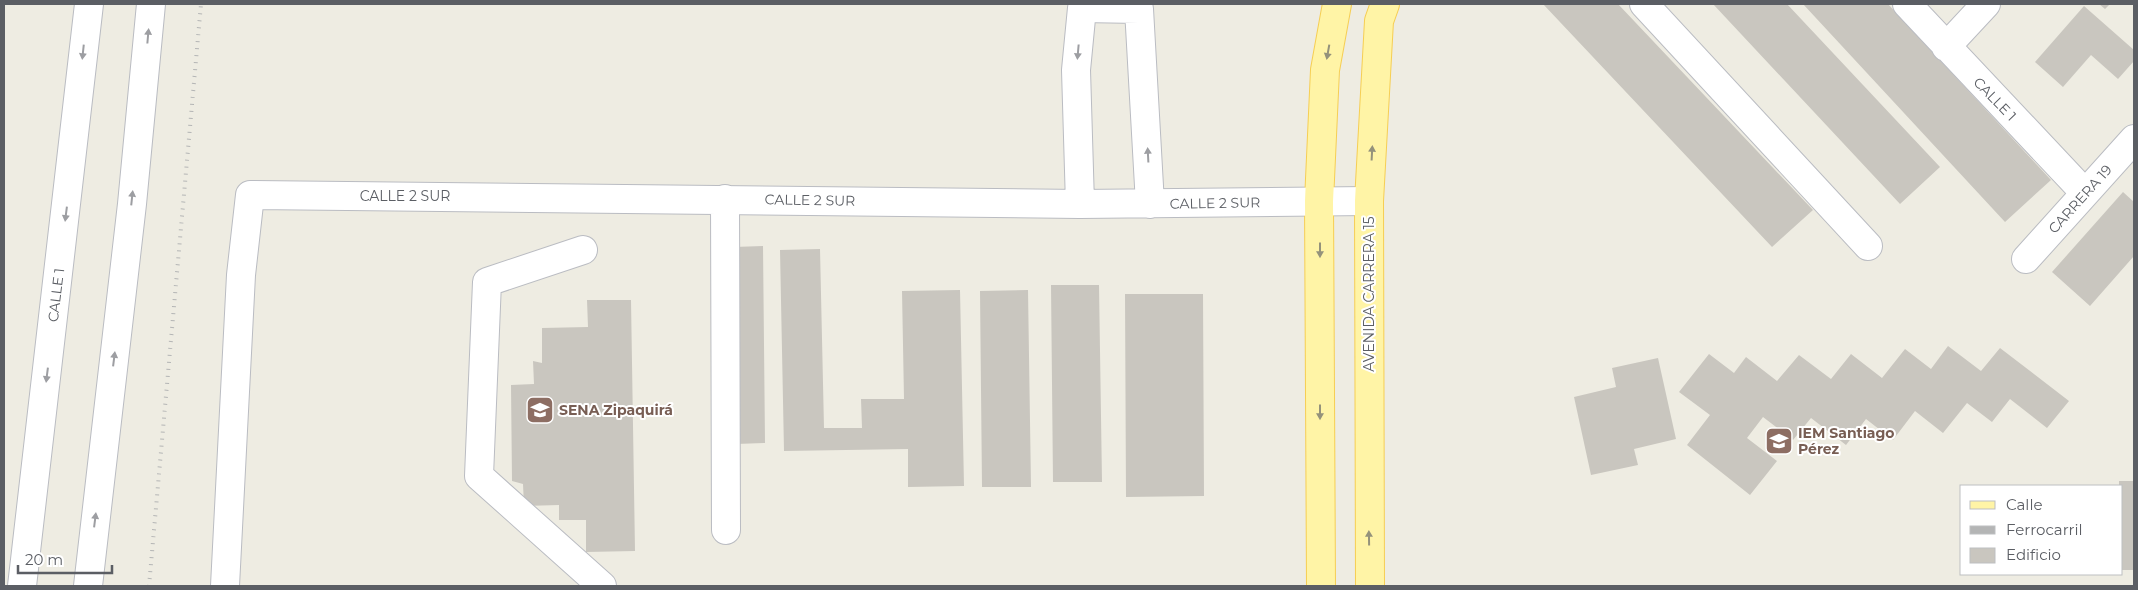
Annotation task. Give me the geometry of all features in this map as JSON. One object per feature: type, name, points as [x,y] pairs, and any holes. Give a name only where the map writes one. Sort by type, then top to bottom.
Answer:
[{"type":"main road","points":[[1321,586],[1319,201],[1325,70],[1337,4]]},
{"type":"main road","name":"AVENIDA CARRERA 15","points":[[1370,586],[1369,201],[1379,21],[1385,4]]},
{"type":"street","name":"CALLE 1","points":[[22,586],[88,4]]},
{"type":"street","points":[[88,586],[132,204],[151,4]]},
{"type":"street","points":[[1644,4],[1868,246]]},
{"type":"street","name":"CALLE 1","points":[[1907,4],[2085,193]]},
{"type":"street","points":[[1946,47],[1986,4]]},
{"type":"street","points":[[1080,204],[1076,70],[1083,6],[1138,7],[1150,204]]},
{"type":"street","name":"CARRERA 19","points":[[2026,259],[2134,139]]},
{"type":"street","name":"CALLE 2 SUR","points":[[225,586],[241,275],[250,195],[1080,204],[1369,201]]},
{"type":"street","points":[[725,199],[726,530]]},
{"type":"street","points":[[583,250],[487,282],[479,476],[602,586]]},
{"type":"building","points":[[1543,4],[1618,4],[1813,210],[1772,247]]},
{"type":"building","points":[[1713,4],[1787,4],[1940,167],[1900,204]]},
{"type":"building","points":[[1803,4],[1888,4],[2051,180],[2005,222]]},
{"type":"building","points":[[2099,4],[2110,4],[2105,9]]},
{"type":"building","points":[[2084,6],[2134,50],[2134,61],[2118,79],[2091,55],[2063,87],[2035,62]]},
{"type":"building","points":[[2123,192],[2134,202],[2134,256],[2090,306],[2052,272]]},
{"type":"building","points":[[763,246],[765,443],[736,444],[734,247]]},
{"type":"building","points":[[820,249],[824,428],[862,428],[861,399],[904,399],[902,291],[960,290],[964,486],[908,487],[908,449],[784,451],[780,250]]},
{"type":"building","points":[[1051,285],[1099,285],[1102,482],[1053,482]]},
{"type":"building","points":[[1028,290],[1031,487],[982,487],[980,291]]},
{"type":"building","points":[[1125,294],[1203,294],[1204,496],[1126,497]]},
{"type":"building","points":[[587,300],[631,300],[635,551],[586,552],[586,520],[559,520],[559,505],[524,506],[523,484],[512,481],[511,385],[534,384],[533,361],[542,363],[542,328],[588,327]]},
{"type":"building","points":[[1948,346],[1981,371],[2000,348],[2069,401],[2047,428],[2010,399],[1992,422],[1967,403],[1943,433],[1915,411],[1893,440],[1866,419],[1846,445],[1811,418],[1793,440],[1763,417],[1747,438],[1777,461],[1750,495],[1687,445],[1710,415],[1679,392],[1709,354],[1734,373],[1746,357],[1777,381],[1799,355],[1831,379],[1851,354],[1882,378],[1905,349],[1931,369]]},
{"type":"building","points":[[1658,358],[1676,439],[1634,449],[1638,465],[1591,475],[1574,397],[1616,387],[1612,368]]},
{"type":"building","points":[[2119,481],[2134,481],[2134,570],[2123,570],[2123,485],[2119,485]]},
{"type":"railway","points":[[149,586],[201,4]]},
{"type":"place","name":"SENA Zipaquirá","points":[[540,410]]},
{"type":"place","name":"IEM Santiago Pérez","points":[[1779,441]]}]
